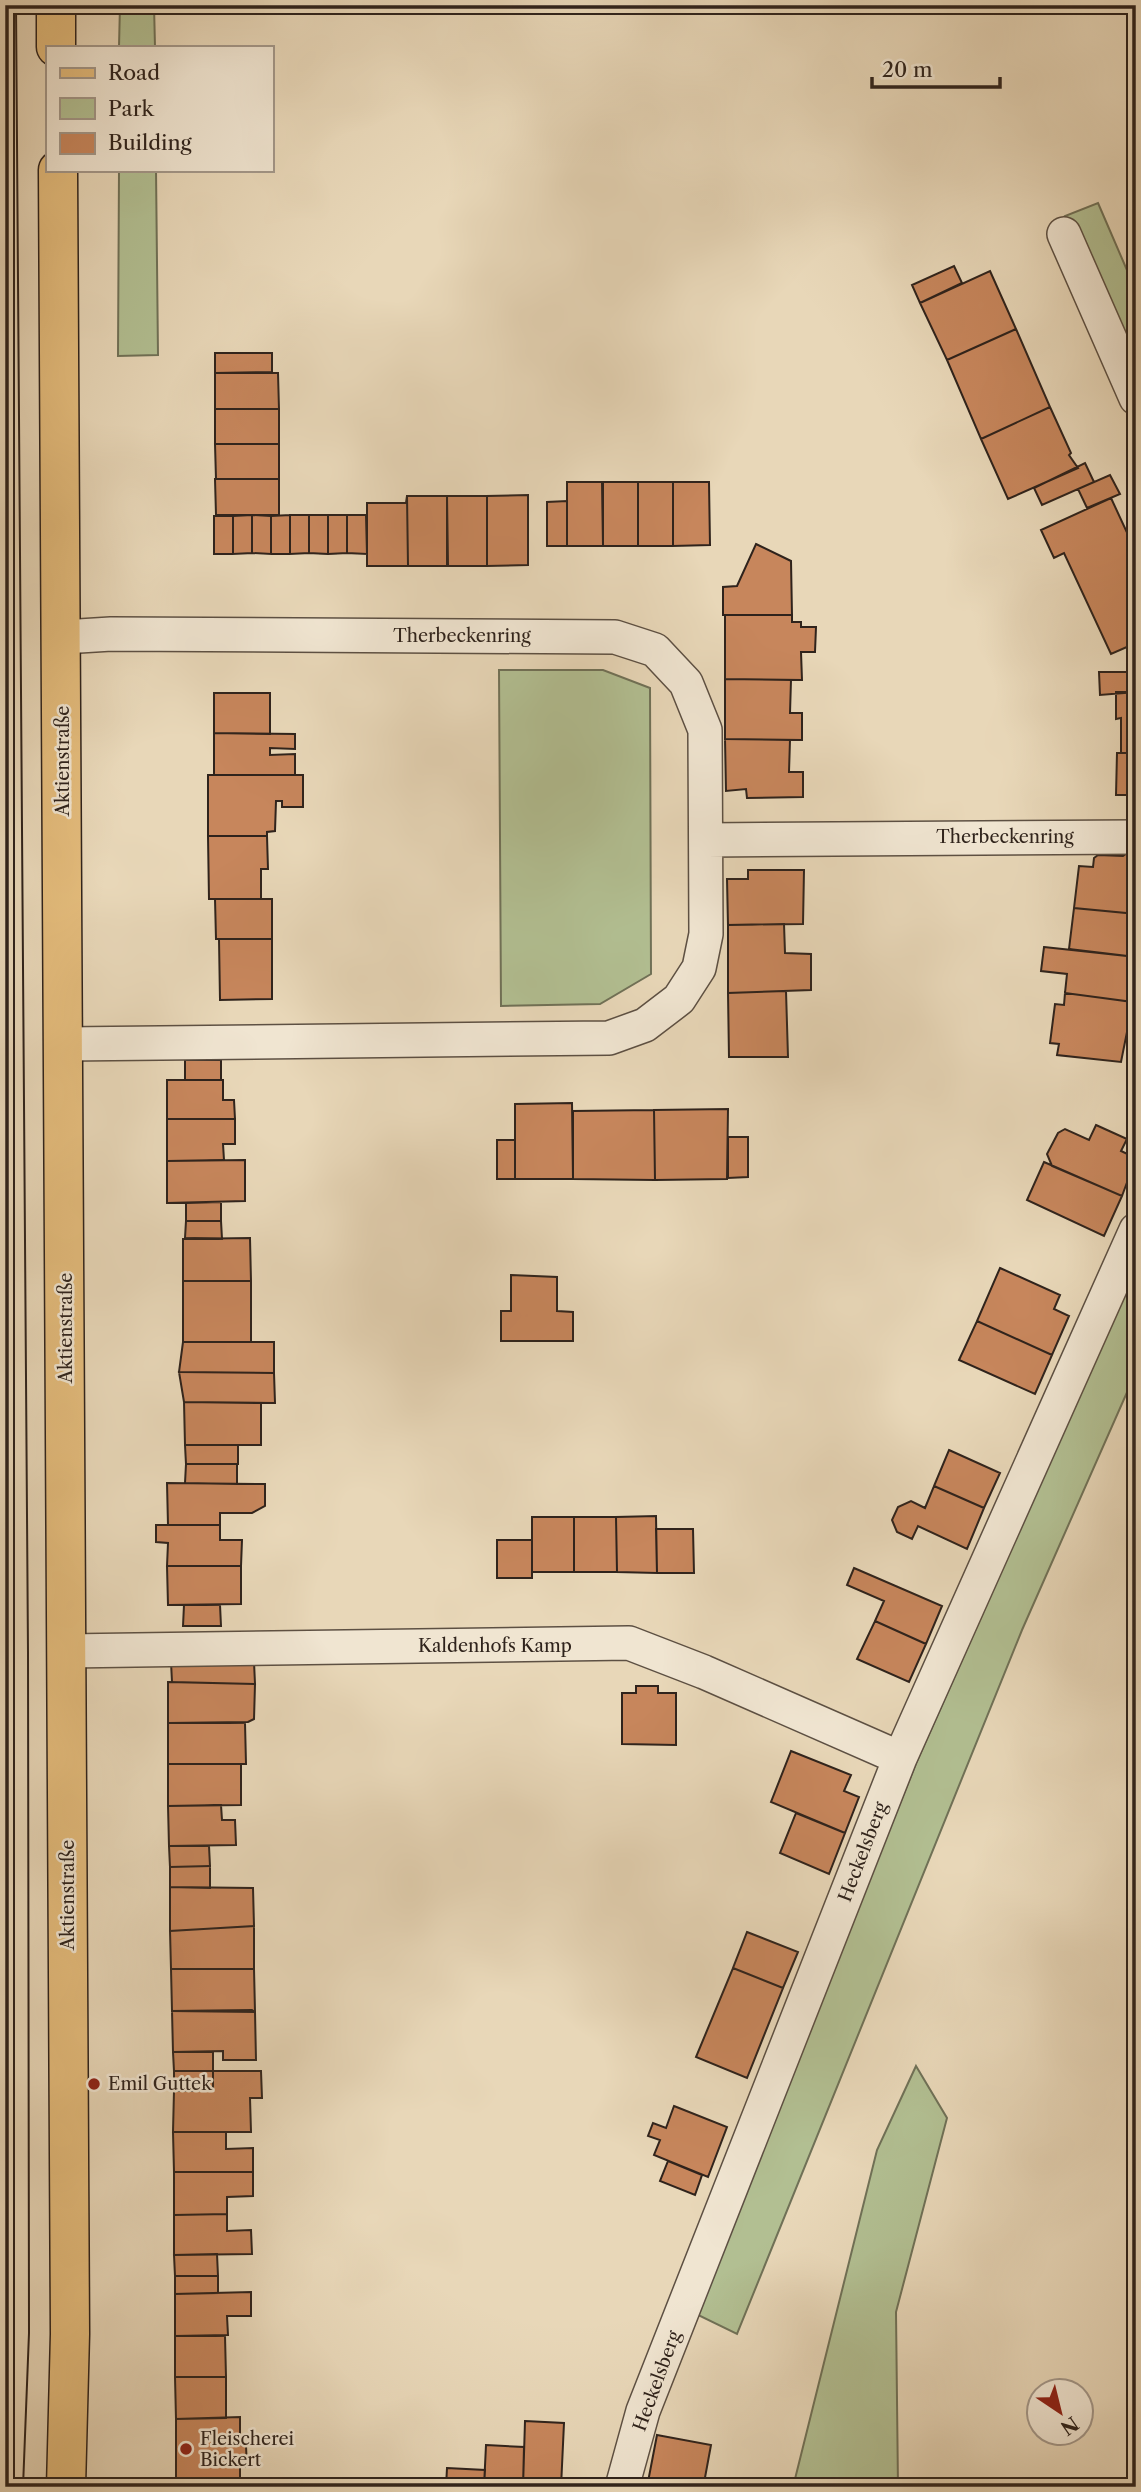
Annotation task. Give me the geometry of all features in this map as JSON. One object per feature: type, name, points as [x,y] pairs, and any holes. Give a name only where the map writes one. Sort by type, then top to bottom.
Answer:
[{"type":"main road","points":[[56,5],[56,46]]},
{"type":"main road","name":"Aktienstraße","points":[[58,172],[71,2334],[66,2487]]},
{"type":"street","points":[[1064,234],[1136,398]]},
{"type":"street","name":"Therbeckenring","points":[[62,637],[150,634],[615,638],[655,650],[686,683],[705,730],[707,840],[706,934],[699,968],[679,999],[645,1025],[609,1038],[65,1044]]},
{"type":"street","name":"Therbeckenring","points":[[707,840],[1136,837]]},
{"type":"street","name":"Heckelsberg","points":[[622,2487],[643,2411],[900,1758],[1136,1230]]},
{"type":"street","name":"Kaldenhofs Kamp","points":[[67,1651],[629,1643],[704,1672],[900,1758]]},
{"type":"green space","points":[[120,5],[154,5],[155,46],[119,46]]},
{"type":"green space","points":[[119,172],[156,172],[158,355],[118,356]]},
{"type":"green space","points":[[1098,203],[1136,291],[1136,382],[1065,216]]},
{"type":"green space","points":[[499,670],[603,670],[650,688],[651,974],[600,1004],[501,1006]]},
{"type":"green space","points":[[1136,1268],[1136,1372],[1022,1630],[737,2334],[694,2313],[917,1761]]},
{"type":"green space","points":[[916,2066],[947,2118],[896,2312],[898,2487],[793,2487],[877,2150]]},
{"type":"building","points":[[954,266],[962,283],[920,303],[912,285]]},
{"type":"building","points":[[990,271],[1016,329],[947,360],[920,303]]},
{"type":"building","points":[[1016,329],[1050,407],[981,439],[947,360]]},
{"type":"building","points":[[215,353],[272,353],[272,372],[215,373]]},
{"type":"building","points":[[215,373],[278,373],[279,409],[215,409]]},
{"type":"building","points":[[1050,407],[1071,453],[1069,455],[1078,468],[1008,499],[981,439]]},
{"type":"building","points":[[215,409],[279,409],[279,444],[215,444]]},
{"type":"building","points":[[215,444],[279,444],[279,479],[216,479]]},
{"type":"building","points":[[1085,463],[1094,482],[1042,505],[1034,488]]},
{"type":"building","points":[[1110,475],[1120,494],[1087,508],[1078,489]]},
{"type":"building","points":[[215,479],[279,479],[279,515],[216,515]]},
{"type":"building","points":[[567,482],[602,482],[603,546],[567,546]]},
{"type":"building","points":[[603,482],[638,482],[638,546],[603,546]]},
{"type":"building","points":[[638,482],[673,482],[673,546],[638,546]]},
{"type":"building","points":[[673,482],[709,482],[710,545],[673,546]]},
{"type":"building","points":[[528,495],[528,565],[487,566],[487,496]]},
{"type":"building","points":[[407,496],[447,496],[447,566],[408,566]]},
{"type":"building","points":[[407,496],[408,566],[367,566],[367,503],[406,503]]},
{"type":"building","points":[[447,496],[487,496],[487,566],[448,566]]},
{"type":"building","points":[[1111,498],[1136,552],[1136,643],[1111,654],[1064,553],[1054,558],[1041,530]]},
{"type":"building","points":[[567,501],[567,546],[547,546],[547,502]]},
{"type":"building","points":[[252,515],[271,516],[271,554],[252,553]]},
{"type":"building","points":[[252,515],[252,553],[233,554],[233,516]]},
{"type":"building","points":[[290,515],[309,515],[309,553],[290,554]]},
{"type":"building","points":[[290,515],[290,554],[271,554],[271,516]]},
{"type":"building","points":[[309,515],[328,515],[328,554],[309,553]]},
{"type":"building","points":[[328,515],[347,515],[347,553],[328,554]]},
{"type":"building","points":[[347,515],[366,515],[367,554],[347,553]]},
{"type":"building","points":[[214,516],[233,516],[233,554],[214,554]]},
{"type":"building","points":[[756,544],[791,561],[792,615],[723,615],[723,587],[737,586]]},
{"type":"building","points":[[725,615],[792,615],[792,622],[801,622],[801,627],[816,627],[815,652],[801,652],[802,680],[725,679]]},
{"type":"building","points":[[1099,672],[1136,672],[1136,692],[1100,695]]},
{"type":"building","points":[[725,679],[791,680],[790,713],[802,713],[802,740],[725,739]]},
{"type":"building","points":[[1116,692],[1136,692],[1136,753],[1121,753],[1121,718],[1116,719]]},
{"type":"building","points":[[214,693],[270,693],[270,734],[214,733]]},
{"type":"building","points":[[214,733],[295,734],[295,749],[270,748],[270,755],[295,754],[295,775],[214,775]]},
{"type":"building","points":[[725,739],[790,740],[789,772],[803,772],[803,797],[747,798],[746,789],[726,791]]},
{"type":"building","points":[[1117,753],[1136,753],[1136,795],[1116,795]]},
{"type":"building","points":[[208,775],[303,775],[303,807],[282,807],[282,801],[276,801],[275,831],[267,832],[267,836],[208,836]]},
{"type":"building","points":[[208,836],[267,836],[268,869],[261,869],[261,899],[209,899]]},
{"type":"building","points":[[1136,853],[1136,914],[1074,908],[1079,866],[1093,867],[1094,858],[1098,855],[1123,856]]},
{"type":"building","points":[[748,870],[804,870],[803,924],[728,925],[727,879],[748,879]]},
{"type":"building","points":[[215,899],[272,899],[272,939],[216,939]]},
{"type":"building","points":[[1074,908],[1136,914],[1136,957],[1069,949]]},
{"type":"building","points":[[784,924],[785,953],[811,954],[811,990],[728,993],[728,925]]},
{"type":"building","points":[[219,939],[272,939],[272,999],[220,1000]]},
{"type":"building","points":[[1044,947],[1136,957],[1133,1002],[1065,993],[1067,974],[1041,971]]},
{"type":"building","points":[[786,991],[788,1057],[729,1057],[728,993]]},
{"type":"building","points":[[1065,993],[1133,1002],[1121,1062],[1057,1055],[1059,1044],[1050,1043],[1055,1004],[1064,1005]]},
{"type":"building","points":[[185,1060],[221,1060],[221,1080],[185,1080]]},
{"type":"building","points":[[167,1080],[223,1080],[223,1100],[234,1100],[235,1119],[167,1119]]},
{"type":"building","points":[[572,1103],[573,1179],[515,1179],[515,1104]]},
{"type":"building","points":[[728,1109],[727,1179],[655,1180],[654,1110]]},
{"type":"building","points":[[654,1110],[655,1180],[573,1179],[573,1111]]},
{"type":"building","points":[[167,1119],[235,1119],[235,1144],[223,1144],[224,1160],[167,1161]]},
{"type":"building","points":[[1096,1125],[1127,1139],[1121,1151],[1136,1158],[1122,1196],[1052,1166],[1047,1154],[1058,1133],[1065,1129],[1089,1140]]},
{"type":"building","points":[[728,1137],[748,1137],[748,1177],[728,1178]]},
{"type":"building","points":[[497,1140],[515,1140],[515,1179],[497,1179]]},
{"type":"building","points":[[245,1160],[245,1201],[167,1203],[167,1161]]},
{"type":"building","points":[[1044,1162],[1122,1196],[1104,1236],[1027,1200]]},
{"type":"building","points":[[221,1202],[221,1221],[186,1221],[186,1203]]},
{"type":"building","points":[[186,1221],[221,1221],[222,1239],[185,1238]]},
{"type":"building","points":[[250,1238],[251,1281],[183,1281],[183,1239]]},
{"type":"building","points":[[1000,1268],[1060,1295],[1054,1309],[1069,1316],[1052,1355],[977,1321]]},
{"type":"building","points":[[511,1275],[557,1277],[557,1311],[573,1312],[573,1341],[501,1341],[501,1311],[511,1311]]},
{"type":"building","points":[[183,1281],[251,1281],[251,1342],[183,1342]]},
{"type":"building","points":[[977,1321],[1052,1355],[1035,1394],[959,1360]]},
{"type":"building","points":[[183,1342],[274,1342],[274,1373],[179,1372]]},
{"type":"building","points":[[179,1372],[274,1373],[275,1403],[184,1402]]},
{"type":"building","points":[[184,1402],[261,1403],[261,1445],[185,1445]]},
{"type":"building","points":[[185,1445],[238,1445],[238,1464],[186,1464]]},
{"type":"building","points":[[949,1450],[1000,1473],[984,1508],[934,1486]]},
{"type":"building","points":[[186,1464],[237,1464],[237,1484],[185,1483]]},
{"type":"building","points":[[167,1483],[265,1484],[265,1506],[252,1513],[220,1513],[220,1525],[168,1525]]},
{"type":"building","points":[[934,1486],[984,1508],[967,1549],[918,1526],[912,1539],[897,1532],[892,1520],[898,1507],[911,1501],[925,1508]]},
{"type":"building","points":[[656,1516],[657,1573],[617,1572],[616,1517]]},
{"type":"building","points":[[532,1517],[574,1517],[574,1572],[532,1572]]},
{"type":"building","points":[[574,1517],[616,1517],[617,1572],[574,1572]]},
{"type":"building","points":[[156,1525],[220,1525],[220,1540],[242,1540],[241,1566],[167,1566],[168,1543],[156,1542]]},
{"type":"building","points":[[656,1529],[693,1529],[694,1573],[657,1573]]},
{"type":"building","points":[[497,1540],[532,1540],[532,1578],[497,1578]]},
{"type":"building","points":[[167,1566],[241,1566],[241,1604],[168,1605]]},
{"type":"building","points":[[854,1568],[942,1606],[926,1644],[875,1621],[884,1601],[847,1585]]},
{"type":"building","points":[[184,1605],[220,1605],[221,1626],[183,1626]]},
{"type":"building","points":[[875,1621],[926,1644],[909,1682],[857,1659]]},
{"type":"building","points":[[171,1662],[254,1662],[255,1684],[172,1682]]},
{"type":"building","points":[[168,1682],[255,1684],[254,1719],[248,1722],[168,1723]]},
{"type":"building","points":[[636,1686],[658,1686],[658,1693],[676,1693],[676,1745],[622,1744],[622,1693],[636,1693]]},
{"type":"building","points":[[168,1723],[245,1723],[246,1764],[168,1764]]},
{"type":"building","points":[[791,1751],[851,1775],[844,1791],[859,1797],[845,1833],[771,1802]]},
{"type":"building","points":[[168,1764],[241,1764],[241,1805],[168,1806]]},
{"type":"building","points":[[221,1805],[222,1820],[235,1820],[236,1845],[169,1846],[168,1806]]},
{"type":"building","points":[[796,1813],[845,1833],[829,1874],[780,1853]]},
{"type":"building","points":[[169,1846],[209,1846],[210,1866],[170,1867]]},
{"type":"building","points":[[210,1866],[210,1888],[170,1887],[170,1867]]},
{"type":"building","points":[[170,1887],[253,1888],[254,1926],[170,1931]]},
{"type":"building","points":[[254,1926],[254,1969],[171,1969],[170,1931]]},
{"type":"building","points":[[747,1932],[798,1952],[783,1988],[733,1968]]},
{"type":"building","points":[[733,1968],[783,1988],[747,2078],[696,2057]]},
{"type":"building","points":[[171,1969],[254,1969],[255,2012],[172,2011]]},
{"type":"building","points":[[172,2011],[255,2012],[256,2060],[223,2060],[223,2051],[173,2052]]},
{"type":"building","points":[[173,2052],[213,2052],[213,2071],[174,2071]]},
{"type":"building","points":[[174,2071],[213,2071],[213,2091],[174,2091]]},
{"type":"building","points":[[213,2071],[261,2071],[262,2098],[250,2098],[251,2132],[173,2132],[174,2091],[213,2091]]},
{"type":"building","points":[[674,2106],[727,2127],[708,2177],[654,2155],[660,2140],[648,2136],[653,2123],[666,2128]]},
{"type":"building","points":[[173,2132],[226,2132],[226,2149],[253,2148],[253,2172],[174,2172]]},
{"type":"building","points":[[668,2161],[702,2175],[695,2195],[660,2181]]},
{"type":"building","points":[[174,2172],[253,2172],[253,2196],[227,2197],[227,2214],[174,2215]]},
{"type":"building","points":[[227,2214],[227,2231],[251,2230],[252,2254],[174,2255],[174,2215]]},
{"type":"building","points":[[217,2254],[218,2276],[175,2276],[174,2255]]},
{"type":"building","points":[[175,2276],[218,2276],[218,2293],[175,2294]]},
{"type":"building","points":[[251,2292],[251,2316],[227,2316],[228,2335],[175,2336],[175,2294]]},
{"type":"building","points":[[175,2336],[225,2336],[226,2377],[175,2377]]},
{"type":"building","points":[[175,2377],[226,2377],[226,2418],[176,2419]]},
{"type":"building","points":[[240,2417],[240,2445],[246,2446],[247,2467],[240,2467],[240,2487],[176,2487],[176,2419]]},
{"type":"building","points":[[525,2421],[564,2423],[561,2487],[523,2487]]},
{"type":"building","points":[[657,2435],[711,2445],[704,2483],[725,2487],[647,2487]]},
{"type":"building","points":[[486,2445],[524,2447],[523,2487],[484,2487]]},
{"type":"building","points":[[447,2468],[485,2470],[484,2487],[446,2487]]},
{"type":"tram line","points":[[16,5],[28,1652],[29,2333],[23,2487]]},
{"type":"tram line","points":[[5,1400],[5,2408]]},
{"type":"place","name":"Emil Guttek","points":[[94,2084]]},
{"type":"place","name":"Fleischerei Bickert","points":[[186,2449]]}]
